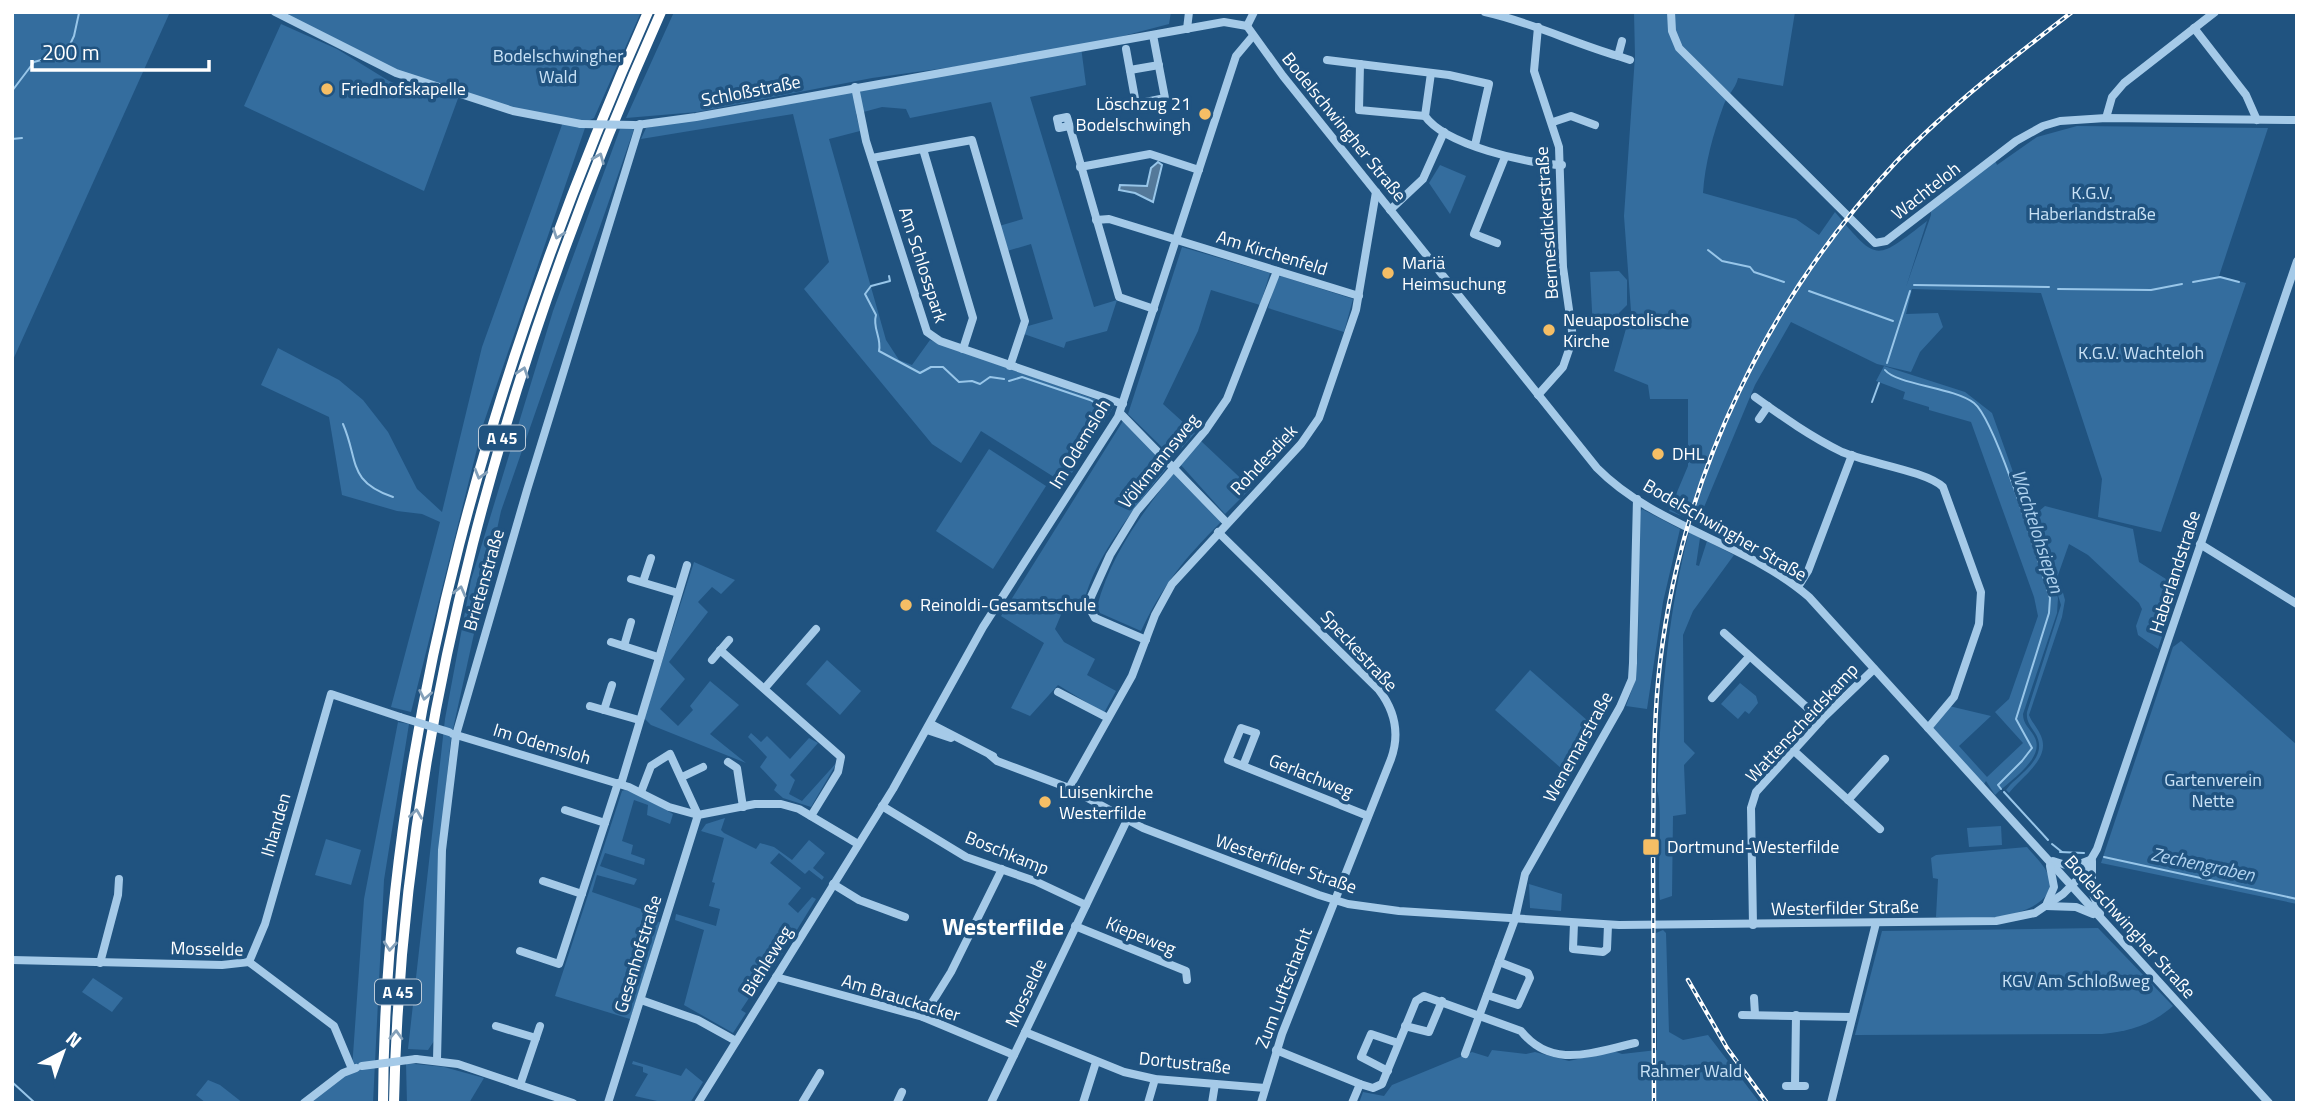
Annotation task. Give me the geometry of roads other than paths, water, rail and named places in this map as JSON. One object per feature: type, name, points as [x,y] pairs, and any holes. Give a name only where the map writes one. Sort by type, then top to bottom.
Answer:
[{"type":"highway","name":"A 45","points":[[383,1103],[390,947],[406,805],[424,700],[453,569],[490,436],[538,290],[587,157],[648,12]]},
{"type":"highway","name":"A 45","points":[[394,1103],[399,975],[413,837],[434,710],[458,596],[501,442],[546,301],[596,167],[661,12]]},
{"type":"highway","points":[[375,1103],[383,1075]]},
{"type":"street","name":"Schloßstraße","points":[[275,12],[396,72],[513,111],[581,124],[637,125],[1153,34],[1188,21],[1247,26]]},
{"type":"street","points":[[1247,26],[1254,12]]},
{"type":"street","points":[[1485,12],[1517,15],[1538,27],[1630,60]]},
{"type":"street","name":"Wachteloh","points":[[1671,12],[1672,31],[1679,48],[1875,243],[1886,241],[2026,134],[2060,121],[2106,118],[2297,120]]},
{"type":"street","points":[[2106,118],[2107,108],[2118,89],[2215,12]]},
{"type":"street","name":"Bodelschwingher Straße","points":[[1247,26],[1252,37],[1597,468],[1637,499],[1798,587],[2269,1103]]},
{"type":"street","name":"Bermesdickerstraße","points":[[1538,27],[1534,71],[1553,122],[1562,165],[1563,267],[1573,338],[1563,367],[1538,395]]},
{"type":"street","points":[[2194,28],[2246,95],[2257,120]]},
{"type":"street","points":[[1126,49],[1136,104],[1165,99],[1153,34]]},
{"type":"street","name":"Im Odemsloh","points":[[331,695],[619,784],[641,792],[668,807],[698,815],[781,804],[861,840],[929,727],[983,627],[1121,408],[1236,56],[1252,37]]},
{"type":"street","points":[[1618,56],[1622,41]]},
{"type":"street","points":[[1327,60],[1432,73],[1489,84],[1475,145]]},
{"type":"street","points":[[1360,64],[1359,110],[1425,116],[1444,132],[1505,157],[1562,165]]},
{"type":"street","points":[[1130,70],[1159,65]]},
{"type":"street","points":[[1425,116],[1432,73]]},
{"type":"street","name":"Am Schlosspark","points":[[855,88],[872,158],[922,325],[935,339],[1121,408]]},
{"type":"street","name":"Bermesdickerstraße","points":[[1553,122],[1571,116],[1595,125]]},
{"type":"street","name":"Brietenstraße","points":[[437,1060],[442,850],[452,734],[637,125]]},
{"type":"street","points":[[1069,126],[1119,297],[1154,309]]},
{"type":"street","points":[[1391,210],[1423,178],[1444,132]]},
{"type":"street","points":[[872,158],[972,140],[1025,321],[1010,366]]},
{"type":"street","points":[[923,149],[973,318],[963,349]]},
{"type":"street","points":[[1080,167],[1150,154],[1199,170]]},
{"type":"street","points":[[1493,238],[1474,234],[1505,157]]},
{"type":"street","name":"Rohdesdiek","points":[[1069,788],[1132,676],[1155,615],[1172,584],[1315,425],[1336,372],[1359,296],[1376,192]]},
{"type":"street","name":"Am Kirchenfeld","points":[[1096,220],[1109,219],[1359,296]]},
{"type":"street","name":"Haberlandstraße","points":[[2072,886],[2092,858],[2297,261]]},
{"type":"street","name":"Völkmannsweg","points":[[1146,640],[1096,618],[1089,604],[1119,538],[1172,466],[1205,430],[1227,399],[1277,271]]},
{"type":"street","points":[[1755,397],[1807,433],[1852,455],[1934,479],[1943,487],[1981,592],[1979,624],[1954,696],[1928,728]]},
{"type":"street","points":[[1759,419],[1768,406]]},
{"type":"street","points":[[1121,408],[1227,523]]},
{"type":"street","points":[[1798,587],[1808,571],[1852,455]]},
{"type":"street","name":"Wenemarstraße","points":[[1465,1054],[1515,919],[1525,874],[1620,707],[1632,679],[1637,499]]},
{"type":"street","name":"Speckestraße","points":[[1218,533],[1362,673],[1386,700],[1394,721],[1396,742],[1334,900]]},
{"type":"street","points":[[2200,544],[2297,604]]},
{"type":"street","points":[[643,582],[651,558]]},
{"type":"street","points":[[555,975],[619,784],[687,565]]},
{"type":"street","points":[[631,579],[678,593]]},
{"type":"street","points":[[624,646],[631,622]]},
{"type":"street","points":[[765,688],[816,629]]},
{"type":"street","points":[[1724,633],[1821,720]]},
{"type":"street","points":[[712,660],[729,640]]},
{"type":"street","points":[[611,642],[658,657]]},
{"type":"street","points":[[720,650],[841,757],[838,772],[811,817]]},
{"type":"street","points":[[1712,698],[1749,657]]},
{"type":"street","name":"Wattenscheidskamp","points":[[1753,925],[1751,807],[1756,792],[1821,720],[1874,669]]},
{"type":"street","points":[[604,710],[612,685]]},
{"type":"street","points":[[1058,692],[1108,719]]},
{"type":"street","name":"Ihlanden","points":[[248,962],[265,924],[331,695]]},
{"type":"street","points":[[590,706],[639,720]]},
{"type":"street","name":"Westerfilder Straße","points":[[929,727],[1069,788],[1127,820],[1334,900],[1367,908],[1608,925],[1996,922],[2022,918],[2046,906],[2072,886]]},
{"type":"street","name":"Gerlachweg","points":[[1243,766],[1256,733],[1241,728],[1228,760],[1243,766],[1368,816]]},
{"type":"street","points":[[1793,750],[1880,829]]},
{"type":"street","points":[[641,792],[651,766],[670,754],[698,815]]},
{"type":"street","points":[[1848,800],[1885,759]]},
{"type":"street","points":[[728,762],[737,768],[743,807]]},
{"type":"street","points":[[682,777],[703,767]]},
{"type":"street","name":"Boschkamp","points":[[882,806],[966,857],[1002,869],[1086,905]]},
{"type":"street","points":[[565,810],[605,823]]},
{"type":"street","name":"Gesenhofstraße","points":[[608,1103],[698,815]]},
{"type":"street","name":"Mosselde","points":[[991,1103],[1127,820]]},
{"type":"street","name":"Biehleweg","points":[[698,1103],[861,840]]},
{"type":"street","points":[[2045,856],[2066,866],[2092,858],[2092,891],[2105,922]]},
{"type":"street","points":[[2045,856],[2054,880],[2046,906],[2076,907],[2105,922]]},
{"type":"street","points":[[923,1017],[951,972],[1002,869]]},
{"type":"street","points":[[100,963],[120,879]]},
{"type":"street","points":[[542,881],[582,894]]},
{"type":"street","points":[[833,884],[883,911],[905,917]]},
{"type":"street","name":"Zum Luftschacht","points":[[1261,1103],[1276,1050],[1334,900]]},
{"type":"street","points":[[1574,923],[1573,949],[1603,952],[1607,949],[1608,925]]},
{"type":"street","points":[[1831,1103],[1877,923]]},
{"type":"street","name":"Kiepeweg","points":[[1075,926],[1186,971],[1187,980]]},
{"type":"street","points":[[520,951],[559,964]]},
{"type":"street","name":"Mosselde","points":[[12,960],[222,965],[248,962],[275,985],[305,1002],[330,1021],[337,1030],[347,1071]]},
{"type":"street","points":[[1487,995],[1518,1005],[1530,978],[1528,973],[1499,962]]},
{"type":"street","name":"Am Brauckacker","points":[[776,977],[923,1017],[1014,1055]]},
{"type":"street","points":[[1276,1050],[1360,1084],[1378,1088],[1420,997],[1442,1001],[1521,1031],[1530,1044],[1563,1056],[1635,1043]]},
{"type":"street","points":[[1754,998],[1755,1014]]},
{"type":"street","points":[[641,1000],[698,1020],[736,1041]]},
{"type":"street","points":[[1405,1026],[1429,1032],[1442,1001]]},
{"type":"street","points":[[1742,1014],[1852,1017]]},
{"type":"street","points":[[1796,1014],[1790,1086],[1805,1086]]},
{"type":"street","points":[[496,1026],[536,1038]]},
{"type":"street","points":[[520,1085],[540,1026]]},
{"type":"street","name":"Dortustraße","points":[[1026,1032],[1096,1062],[1155,1079],[1265,1088]]},
{"type":"street","points":[[1388,1071],[1361,1057],[1371,1034],[1398,1043]]},
{"type":"street","points":[[304,1103],[347,1071],[362,1066],[416,1059],[437,1060],[573,1103]]},
{"type":"street","points":[[1083,1103],[1096,1062]]},
{"type":"street","points":[[802,1103],[820,1073]]},
{"type":"street","points":[[1148,1103],[1155,1079]]},
{"type":"street","points":[[1212,1103],[1215,1084]]},
{"type":"street","points":[[1352,1103],[1360,1084]]},
{"type":"street","points":[[897,1103],[902,1092]]},
{"type":"waterway","points":[[12,91],[34,62],[66,53],[74,36],[79,13]]},
{"type":"waterway","points":[[12,139],[22,138]]},
{"type":"waterway","points":[[1708,250],[1722,261],[1750,267],[1754,272],[1784,282]]},
{"type":"waterway","points":[[889,276],[890,281],[871,286],[865,294],[876,315],[879,351],[920,373],[931,367],[943,367],[959,382],[972,381],[980,384],[990,377],[1004,379]]},
{"type":"waterway","name":"Wachtelohsiepen","points":[[2193,282],[2220,277],[2239,282]]},
{"type":"waterway","name":"Wachtelohsiepen","points":[[2058,289],[2151,290],[2182,284]]},
{"type":"waterway","name":"Wachtelohsiepen","points":[[1914,285],[2049,287]]},
{"type":"waterway","points":[[1809,291],[1893,321]]},
{"type":"waterway","name":"Wachtelohsiepen","points":[[1887,363],[1910,291]]},
{"type":"waterway","name":"Wachtelohsiepen","points":[[1885,370],[1901,379],[1965,398],[1974,403],[1983,415],[2005,463],[2050,598],[2049,613],[2016,719],[2032,748],[1998,785],[2001,789]]},
{"type":"waterway","points":[[1009,381],[1022,377],[1090,400],[1106,409],[1112,407]]},
{"type":"waterway","points":[[1872,402],[1879,383]]},
{"type":"waterway","points":[[343,424],[361,477],[378,491],[393,497]]},
{"type":"waterway","name":"Wachtelohsiepen","points":[[2004,792],[2048,840]]},
{"type":"waterway","name":"Wachtelohsiepen","points":[[2052,844],[2062,852]]},
{"type":"waterway","name":"Wachtelohsiepen","points":[[2060,852],[2084,853]]},
{"type":"waterway","name":"Zechengraben","points":[[2104,857],[2297,899]]},
{"type":"waterway","points":[[12,1082],[35,1103]]},
{"type":"railway","points":[[1654,1103],[1653,842],[1658,685],[1671,593],[1688,525],[1711,458],[1738,393],[1771,330],[1809,271],[1851,214],[1897,161],[1938,121],[2072,12]]},
{"type":"railway","points":[[1688,980],[1727,1048],[1767,1103]]},
{"type":"place","name":"Friedhofskapelle","points":[[327,89]]},
{"type":"place","name":"Löschzug 21 Bodelschwingh","points":[[1205,114]]},
{"type":"place","name":"Mariä Heimsuchung","points":[[1388,273]]},
{"type":"place","name":"Neuapostolische Kirche","points":[[1549,330]]},
{"type":"place","name":"DHL","points":[[1658,454]]},
{"type":"place","name":"Reinoldi-Gesamtschule","points":[[906,605]]},
{"type":"place","name":"Luisenkirche Westerfilde","points":[[1045,802]]},
{"type":"place","name":"Dortmund-Westerfilde","points":[[1651,847]]},
{"type":"district","name":"Westerfilde","points":[[1003,927]]},
{"type":"park label","name":"Bodelschwingher Wald","points":[[558,66]]},
{"type":"park label","name":"K.G.V. Haberlandstraße","points":[[2092,203]]},
{"type":"park label","name":"K.G.V. Wachteloh","points":[[2141,353]]},
{"type":"park label","name":"Gartenverein Nette","points":[[2213,790]]},
{"type":"park label","name":"KGV Am Schloßweg","points":[[2076,981]]},
{"type":"park label","name":"Rahmer Wald","points":[[1691,1071]]}]
